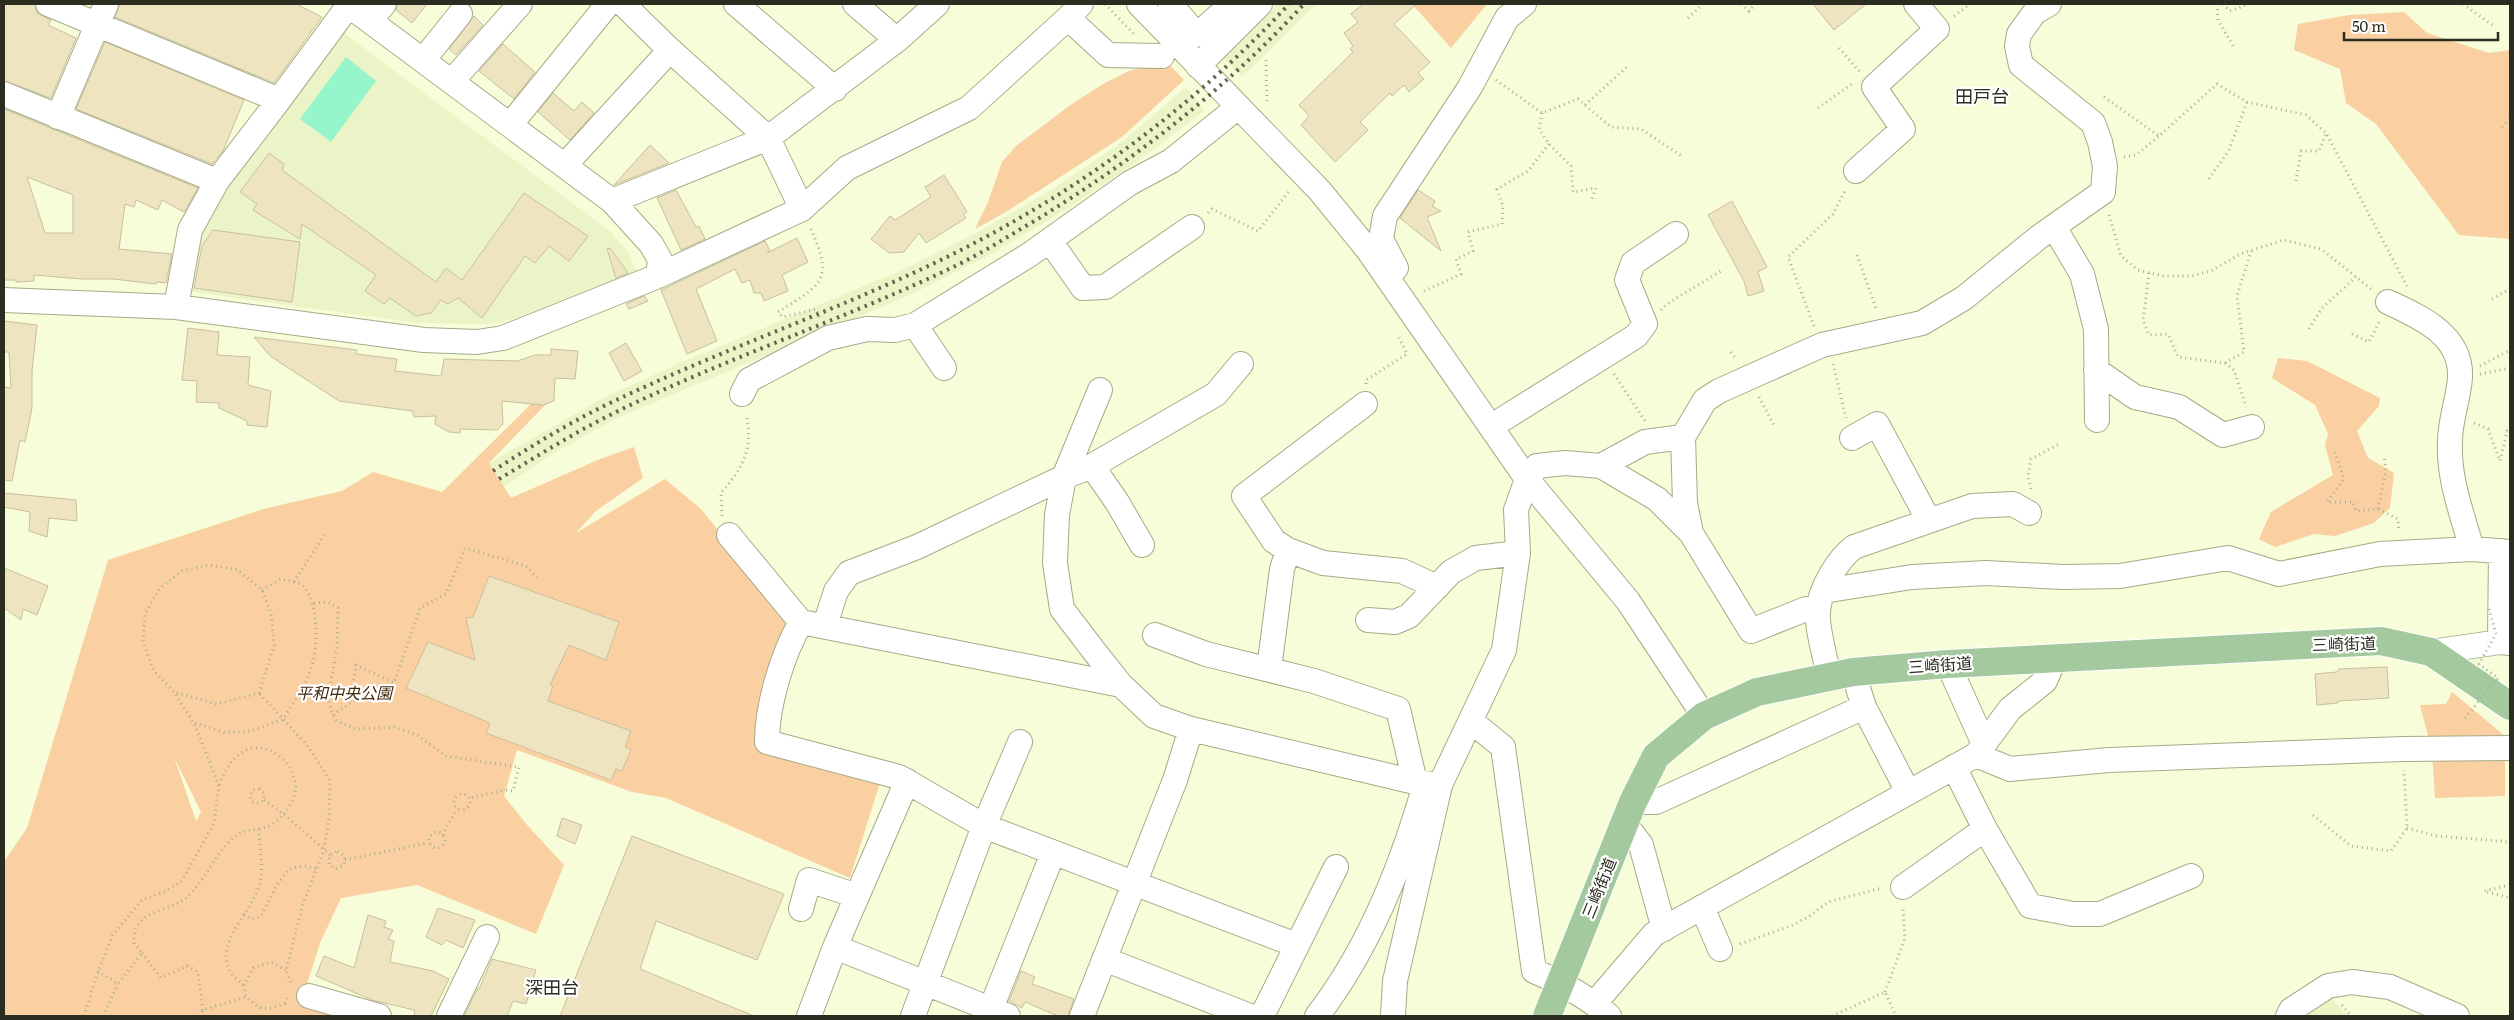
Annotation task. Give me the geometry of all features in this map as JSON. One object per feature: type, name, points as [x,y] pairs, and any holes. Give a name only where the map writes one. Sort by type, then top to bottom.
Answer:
[{"type":"main road","name":"三崎街道","points":[[1547,1016],[1629,813],[1656,756],[1704,716],[1757,692],[1841,674],[1948,664],[2380,641],[2431,652],[2510,706]]},
{"type":"street","points":[[48,4],[102,14],[279,100]]},
{"type":"street","points":[[176,308],[190,230],[217,180],[279,100],[348,4],[377,12],[424,59],[612,201],[651,244],[660,260],[658,276]]},
{"type":"street","points":[[452,81],[520,4]]},
{"type":"street","points":[[510,125],[608,4]]},
{"type":"street","points":[[623,4],[670,50],[768,138],[802,208]]},
{"type":"street","points":[[736,4],[835,89]]},
{"type":"street","points":[[855,4],[897,40]]},
{"type":"street","points":[[612,201],[768,138],[835,89],[897,40],[937,4]]},
{"type":"street","points":[[1138,4],[1320,191],[1368,250],[1628,601],[1704,716]]},
{"type":"street","points":[[1170,4],[1197,35],[1232,4]]},
{"type":"street","points":[[1198,66],[1260,4]]},
{"type":"street","points":[[1524,4],[1507,18],[1480,68],[1385,216],[1381,239],[1402,279],[1503,419],[1532,472]]},
{"type":"street","points":[[1856,171],[1903,129],[1869,81],[1937,29],[1916,4]]},
{"type":"street","points":[[1691,533],[1686,503],[1683,437],[1706,400],[1719,391],[1826,344],[1922,323],[1964,298],[2054,226],[2103,192],[2105,166],[2100,142],[2093,123],[2021,65],[2017,46],[2019,34],[2035,12],[2049,4]]},
{"type":"street","points":[[4,300],[176,308],[424,340],[477,342],[503,338],[658,276],[802,208],[847,168],[968,108],[1070,10],[1108,55],[1159,56]]},
{"type":"street","points":[[58,117],[102,14]]},
{"type":"street","points":[[424,59],[460,14]]},
{"type":"street","points":[[565,166],[670,50]]},
{"type":"street","points":[[4,94],[217,180]]},
{"type":"street","points":[[742,394],[750,380],[828,338],[867,329],[895,330],[915,325],[1050,240],[1130,183],[1171,161],[1238,107]]},
{"type":"street","points":[[1050,240],[1083,288],[1105,287],[1197,223]]},
{"type":"street","points":[[2054,226],[2082,274],[2096,329],[2097,420]]},
{"type":"street","points":[[1503,419],[1636,336],[1645,324],[1627,280],[1633,263],[1676,234]]},
{"type":"street","points":[[2388,302],[2424,320],[2446,337],[2458,358],[2460,376],[2450,440],[2452,477],[2472,549]]},
{"type":"street","points":[[915,325],[944,368]]},
{"type":"street","points":[[825,625],[836,591],[849,573],[917,547],[1064,477],[1092,466],[1216,394],[1241,364]]},
{"type":"street","points":[[2096,370],[2135,397],[2179,407],[2224,435],[2252,427]]},
{"type":"street","points":[[1100,390],[1064,477],[1058,516],[1055,563],[1062,609],[1121,684],[1154,716],[1191,729],[1427,784]]},
{"type":"street","points":[[1365,404],[1244,496],[1274,541],[1288,550],[1322,563],[1402,570],[1437,587]]},
{"type":"street","points":[[1852,438],[1877,424],[1928,519]]},
{"type":"street","points":[[1601,466],[1645,442],[1683,437]]},
{"type":"street","points":[[1532,472],[1565,463],[1601,466],[1657,499],[1691,533],[1751,631],[1821,601],[1930,576],[1986,573],[2062,577],[2120,576],[2228,558],[2279,574],[2380,554],[2472,549],[2506,552],[2505,642],[2431,652]]},
{"type":"street","points":[[1092,466],[1117,502],[1142,544]]},
{"type":"street","points":[[1317,1016],[1340,982],[1382,905],[1409,842],[1427,784],[1472,722],[1504,650],[1518,553],[1516,510],[1532,472]]},
{"type":"street","points":[[1908,792],[1864,707],[1841,674],[1821,601],[1844,555],[1854,547],[1928,519],[1972,506],[2013,504],[2029,513]]},
{"type":"street","points":[[730,535],[801,622],[825,625],[1121,684]]},
{"type":"street","points":[[1268,670],[1282,569],[1288,550]]},
{"type":"street","points":[[1368,620],[1395,622],[1409,616],[1451,572],[1476,558],[1518,553]]},
{"type":"street","points":[[801,622],[790,641],[767,720],[767,742],[907,781],[984,826],[1296,945]]},
{"type":"street","points":[[1155,636],[1206,654],[1314,681],[1398,709],[1427,784],[1395,982],[1393,1016]]},
{"type":"street","points":[[1472,722],[1503,746],[1534,971],[1561,982],[1602,1010],[1654,934],[1954,767],[1980,750],[2010,709],[2045,681],[2054,658]]},
{"type":"street","points":[[1948,664],[1980,750],[2010,769],[2109,760],[2403,749],[2510,748]]},
{"type":"street","points":[[1664,929],[1641,846],[1629,813],[1864,707]]},
{"type":"street","points":[[1082,1016],[1175,780],[1191,729]]},
{"type":"street","points":[[912,1016],[984,826],[1020,742]]},
{"type":"street","points":[[1954,767],[1985,829],[2030,906],[2073,914],[2100,914],[2191,876]]},
{"type":"street","points":[[809,1016],[856,896],[907,781]]},
{"type":"street","points":[[1903,887],[1985,829]]},
{"type":"street","points":[[835,947],[926,983],[996,1014],[1053,853]]},
{"type":"street","points":[[1262,1016],[1336,867]]},
{"type":"street","points":[[801,909],[809,880],[856,896]]},
{"type":"street","points":[[1702,907],[1720,949]]},
{"type":"street","points":[[448,1016],[487,937]]},
{"type":"street","points":[[1104,959],[1250,1016]]},
{"type":"street","points":[[2288,1016],[2291,1010],[2328,986],[2352,982],[2390,987],[2457,1016]]},
{"type":"street","points":[[297,991],[379,1016]]},
{"type":"path","points":[[1105,4],[1159,56]]},
{"type":"path","points":[[1688,18],[1703,4]]},
{"type":"path","points":[[1741,4],[1748,11],[1756,4]]},
{"type":"path","points":[[2217,4],[2218,20],[2235,49]]},
{"type":"path","points":[[2223,4],[2230,11],[2249,4]]},
{"type":"path","points":[[2463,4],[2495,27]]},
{"type":"path","points":[[1818,108],[1869,81],[1839,48]]},
{"type":"path","points":[[1585,105],[1629,65]]},
{"type":"path","points":[[1480,68],[1542,113]]},
{"type":"path","points":[[2136,154],[2217,84],[2247,102],[2306,115],[2326,133],[2424,320]]},
{"type":"path","points":[[2104,97],[2159,136]]},
{"type":"path","points":[[1542,113],[1578,99],[1611,127],[1641,129],[1683,157]]},
{"type":"path","points":[[2209,179],[2229,150],[2247,102]]},
{"type":"path","points":[[1542,113],[1539,128],[1549,144],[1570,166],[1574,192],[1596,188],[1592,202]]},
{"type":"path","points":[[2502,127],[2510,119]]},
{"type":"path","points":[[2296,181],[2301,151],[2319,151],[2326,133]]},
{"type":"path","points":[[1414,296],[1461,274],[1456,259],[1473,251],[1468,232],[1502,224],[1503,206],[1497,189],[1528,171],[1549,144]]},
{"type":"path","points":[[1852,438],[1838,394],[1826,344],[1788,257],[1833,214],[1856,171]]},
{"type":"path","points":[[1197,223],[1212,209],[1258,231],[1294,184]]},
{"type":"path","points":[[2103,192],[2121,256],[2138,270],[2163,276],[2192,276],[2212,271],[2240,254],[2284,240],[2321,250],[2388,302],[2369,342],[2352,334]]},
{"type":"path","points":[[802,208],[824,261],[823,271],[813,290],[778,312],[783,317],[816,309]]},
{"type":"path","points":[[2225,363],[2244,352],[2238,296],[2251,251]]},
{"type":"path","points":[[1857,255],[1884,332]]},
{"type":"path","points":[[1645,324],[1670,302],[1721,271]]},
{"type":"path","points":[[2150,273],[2143,320],[2149,335],[2168,334],[2178,357],[2225,363],[2234,370],[2252,427]]},
{"type":"path","points":[[2309,329],[2322,308],[2356,277]]},
{"type":"path","points":[[2492,298],[2510,288]]},
{"type":"path","points":[[1365,404],[1367,400],[1366,380],[1407,354],[1398,334],[1403,330]]},
{"type":"path","points":[[2460,376],[2510,350]]},
{"type":"path","points":[[1602,357],[1657,440]]},
{"type":"path","points":[[2460,376],[2470,377],[2510,368]]},
{"type":"path","points":[[1748,378],[1774,425]]},
{"type":"path","points":[[730,535],[720,510],[721,493],[738,474],[749,445],[748,421],[742,394]]},
{"type":"path","points":[[2454,414],[2488,429],[2500,461],[2507,432],[2510,431]]},
{"type":"path","points":[[2029,513],[2038,512],[2028,476],[2032,460],[2059,444]]},
{"type":"path","points":[[2335,452],[2344,479],[2327,502],[2353,502],[2356,511],[2378,509],[2398,519],[2401,553]]},
{"type":"path","points":[[2378,509],[2386,470],[2384,455]]},
{"type":"path","points":[[294,582],[324,535]]},
{"type":"path","points":[[333,716],[359,697],[353,686],[356,665],[394,683],[420,608],[446,594],[464,548],[526,566],[536,578]]},
{"type":"path","points":[[219,786],[194,723],[174,692],[154,671],[143,642],[145,614],[159,589],[182,571],[210,565],[238,570],[262,590],[271,613],[274,645],[259,693]]},
{"type":"path","points":[[194,723],[226,733],[251,731],[283,719],[310,672],[316,631],[314,603],[303,585],[282,579],[262,590]]},
{"type":"path","points":[[314,603],[328,602],[338,608],[337,648],[328,694],[333,716],[337,721],[355,729],[394,726],[417,735],[446,756],[519,767],[513,790],[469,798]]},
{"type":"path","points":[[2464,718],[2498,678],[2479,664],[2496,634],[2489,609]]},
{"type":"path","points":[[174,692],[217,704],[259,693]]},
{"type":"path","points":[[259,693],[307,745],[330,780],[329,819],[324,850],[303,904],[286,970]]},
{"type":"path","points":[[84,1016],[98,971],[112,936],[142,900],[164,892],[182,881],[214,823],[219,786],[227,768],[241,753],[255,749],[271,750],[288,762],[295,780],[295,795],[285,815],[273,824],[250,829],[237,835],[186,898],[146,917],[136,928],[134,943],[161,978],[187,966],[198,972],[203,1010]]},
{"type":"path","points":[[2313,815],[2351,846],[2392,851],[2407,828],[2403,749]]},
{"type":"path","points":[[259,789],[264,793],[264,800],[259,804],[252,802],[250,796],[253,790],[259,789]]},
{"type":"path","points":[[458,794],[468,795],[471,803],[466,810],[457,809],[453,801],[458,794]]},
{"type":"path","points":[[264,800],[285,815],[330,855]]},
{"type":"path","points":[[442,835],[457,809]]},
{"type":"path","points":[[244,986],[233,978],[226,956],[232,932],[260,883],[259,828]]},
{"type":"path","points":[[2407,828],[2437,836],[2510,842]]},
{"type":"path","points":[[438,832],[445,838],[443,846],[435,849],[428,843],[430,834],[438,832]]},
{"type":"path","points":[[345,860],[428,843]]},
{"type":"path","points":[[338,851],[345,857],[344,866],[336,870],[329,864],[330,855],[338,851]]},
{"type":"path","points":[[244,914],[252,919],[261,916],[277,885],[288,869],[304,866],[317,869]]},
{"type":"path","points":[[2510,885],[2484,891],[2510,898]]},
{"type":"path","points":[[1720,949],[1750,941],[1793,925],[1808,917],[1828,902],[1884,887],[1903,887],[1902,916],[1905,938],[1885,992],[1896,1016]]},
{"type":"path","points":[[103,1016],[118,984],[142,953]]},
{"type":"path","points":[[272,962],[286,970],[297,991],[285,1002],[269,1010],[257,1006],[246,997],[244,986],[253,968],[272,962]]},
{"type":"path","points":[[98,971],[118,984]]},
{"type":"path","points":[[1832,1016],[1885,992]]},
{"type":"path","points":[[199,1016],[203,1010],[246,997]]},
{"type":"shaded area","points":[[1277,4],[1316,4],[1242,77],[1223,58]]},
{"type":"shaded area","points":[[340,30],[611,232],[628,252],[637,271],[510,320],[490,324],[418,323],[186,291],[199,224]]},
{"type":"shaded area","points":[[346,57],[376,81],[331,142],[300,119]]},
{"type":"shaded area","points":[[1186,87],[1205,110],[1137,162],[1068,208],[993,253],[912,294],[615,419],[549,456],[504,487],[489,463],[603,398],[680,363],[902,270],[982,230],[1056,187],[1122,142]]},
{"type":"shaded area","points":[[2329,996],[2348,1016],[2291,1016]]},
{"type":"green space","points":[[1412,4],[1487,4],[1451,48]]},
{"type":"green space","points":[[2404,12],[2427,33],[2489,53],[2510,50],[2510,239],[2459,235],[2376,124],[2346,103],[2340,69],[2294,50],[2298,24],[2349,15]]},
{"type":"green space","points":[[1167,62],[1184,80],[1122,137],[1006,212],[975,229],[988,202],[1002,162],[1016,146],[1069,106],[1103,84],[1129,71]]},
{"type":"green space","points":[[2278,358],[2307,361],[2380,398],[2379,406],[2357,431],[2368,458],[2394,473],[2390,508],[2374,523],[2335,536],[2314,534],[2275,547],[2259,539],[2271,512],[2333,475],[2325,445],[2328,434],[2315,405],[2272,378]]},
{"type":"green space","name":"平和中央公園","points":[[549,401],[489,463],[511,498],[600,459],[634,447],[643,478],[596,511],[576,533],[665,479],[701,509],[796,627],[767,742],[884,770],[850,878],[666,798],[632,792],[517,750],[504,796],[528,826],[564,865],[536,934],[417,885],[341,898],[320,943],[303,997],[363,1016],[4,1016],[4,862],[27,828],[108,560],[267,508],[342,491],[373,472],[442,492],[531,404]],"holes":[[[174,757],[201,812],[196,821]]]},
{"type":"green space","points":[[2452,692],[2505,736],[2505,796],[2435,798],[2432,751],[2420,705],[2446,704]]},
{"type":"building","points":[[4,4],[35,4],[37,13],[51,20],[48,25],[76,38],[51,98],[4,81]]},
{"type":"building","points":[[120,4],[296,4],[322,17],[274,83],[115,17]]},
{"type":"building","points":[[397,4],[427,4],[412,23],[396,10]]},
{"type":"building","points":[[1363,4],[1417,4],[1394,24],[1430,62],[1418,73],[1424,79],[1409,92],[1404,85],[1392,96],[1390,93],[1360,122],[1368,130],[1335,162],[1301,125],[1309,116],[1299,105],[1353,52],[1350,49],[1353,46],[1344,33],[1358,22],[1351,14]]},
{"type":"building","points":[[1813,4],[1866,4],[1834,30]]},
{"type":"building","points":[[474,16],[483,25],[456,55],[449,49]]},
{"type":"building","points":[[105,42],[244,100],[223,151],[212,164],[76,109]]},
{"type":"building","points":[[503,44],[535,72],[514,99],[479,71]]},
{"type":"building","points":[[553,93],[574,111],[582,102],[594,113],[570,140],[538,112]]},
{"type":"building","points":[[4,109],[198,188],[184,212],[162,200],[158,210],[136,200],[134,207],[125,204],[119,249],[172,254],[166,283],[156,282],[156,284],[113,279],[81,279],[34,275],[34,281],[16,282],[16,280],[4,280]],"holes":[[[27,177],[73,195],[73,233],[45,233]]]},
{"type":"building","points":[[650,145],[669,163],[614,185]]},
{"type":"building","points":[[269,153],[284,164],[282,170],[436,282],[446,268],[462,280],[524,193],[588,236],[569,261],[549,246],[535,263],[525,256],[482,318],[458,298],[448,304],[441,300],[431,313],[416,316],[390,298],[384,304],[365,291],[376,275],[302,224],[300,239],[253,210],[257,204],[240,192]]},
{"type":"building","points":[[944,175],[967,212],[963,214],[966,218],[926,243],[919,233],[904,252],[889,253],[871,239],[890,216],[895,220],[931,197],[925,187]]},
{"type":"building","points":[[676,190],[696,227],[699,226],[705,239],[681,250],[657,198]]},
{"type":"building","points":[[1418,190],[1435,201],[1432,206],[1441,211],[1427,217],[1441,251],[1400,218]]},
{"type":"building","points":[[1732,201],[1767,267],[1758,272],[1764,291],[1748,296],[1744,281],[1708,215]]},
{"type":"building","points":[[213,230],[300,242],[292,302],[194,288],[202,246]]},
{"type":"building","points":[[797,238],[808,262],[782,275],[788,291],[764,301],[761,293],[754,293],[750,280],[742,283],[735,269],[696,289],[717,341],[687,354],[661,290],[765,241],[770,251],[767,253]]},
{"type":"building","points":[[610,248],[628,273],[616,278],[607,249]]},
{"type":"building","points":[[644,296],[648,301],[629,309],[626,304]]},
{"type":"building","points":[[4,321],[37,325],[32,371],[32,408],[25,442],[20,440],[12,481],[4,480],[4,387],[11,388],[9,352],[4,352]]},
{"type":"building","points":[[188,328],[219,332],[217,355],[250,357],[248,385],[271,391],[267,427],[247,425],[247,421],[219,408],[219,403],[196,402],[197,381],[182,380]]},
{"type":"building","points":[[254,337],[357,350],[356,354],[397,359],[395,371],[441,376],[444,359],[517,361],[535,355],[551,355],[551,349],[578,351],[575,379],[555,378],[554,401],[543,405],[502,401],[503,424],[497,430],[460,429],[460,433],[449,432],[435,424],[436,416],[414,417],[412,411],[339,401],[270,356]]},
{"type":"building","points":[[626,343],[642,371],[624,381],[609,353]]},
{"type":"building","points":[[4,493],[76,500],[77,521],[49,518],[47,537],[29,531],[30,512],[4,507]]},
{"type":"building","points":[[4,568],[48,586],[37,615],[23,609],[21,620],[4,608]]},
{"type":"building","points":[[489,576],[619,622],[606,660],[569,645],[550,685],[553,686],[548,701],[631,731],[625,747],[631,750],[622,771],[616,769],[611,780],[486,733],[490,723],[406,688],[428,642],[475,660],[466,618],[473,617]]},
{"type":"building","points":[[2387,667],[2389,698],[2338,701],[2338,703],[2317,705],[2315,674],[2337,672],[2339,669]]},
{"type":"building","points":[[562,818],[582,825],[575,844],[557,836]]},
{"type":"building","points":[[632,836],[784,894],[757,960],[656,921],[640,969],[754,1016],[560,1016]]},
{"type":"building","points":[[438,908],[475,920],[463,948],[446,940],[442,945],[426,937]]},
{"type":"building","points":[[368,915],[386,921],[384,927],[393,930],[388,939],[394,941],[390,962],[433,971],[449,979],[431,1016],[415,1016],[414,1010],[372,1000],[316,976],[324,956],[354,968]]},
{"type":"building","points":[[492,959],[536,970],[526,1004],[513,1001],[507,1016],[464,1016],[479,989]]},
{"type":"building","points":[[1021,971],[1035,977],[1032,984],[1074,999],[1068,1016],[1058,1016],[1025,1002],[1022,1008],[1009,1001]]},
{"type":"railway","points":[[493,471],[577,420],[648,385],[903,278],[993,233],[1085,178],[1129,147],[1212,79],[1289,4]]},
{"type":"railway","points":[[499,479],[582,430],[652,395],[907,288],[982,252],[1072,197],[1143,148],[1211,94],[1304,4]]},
{"type":"district","name":"田戸台","points":[[1982,97]]},
{"type":"district","name":"深田台","points":[[552,988]]}]
